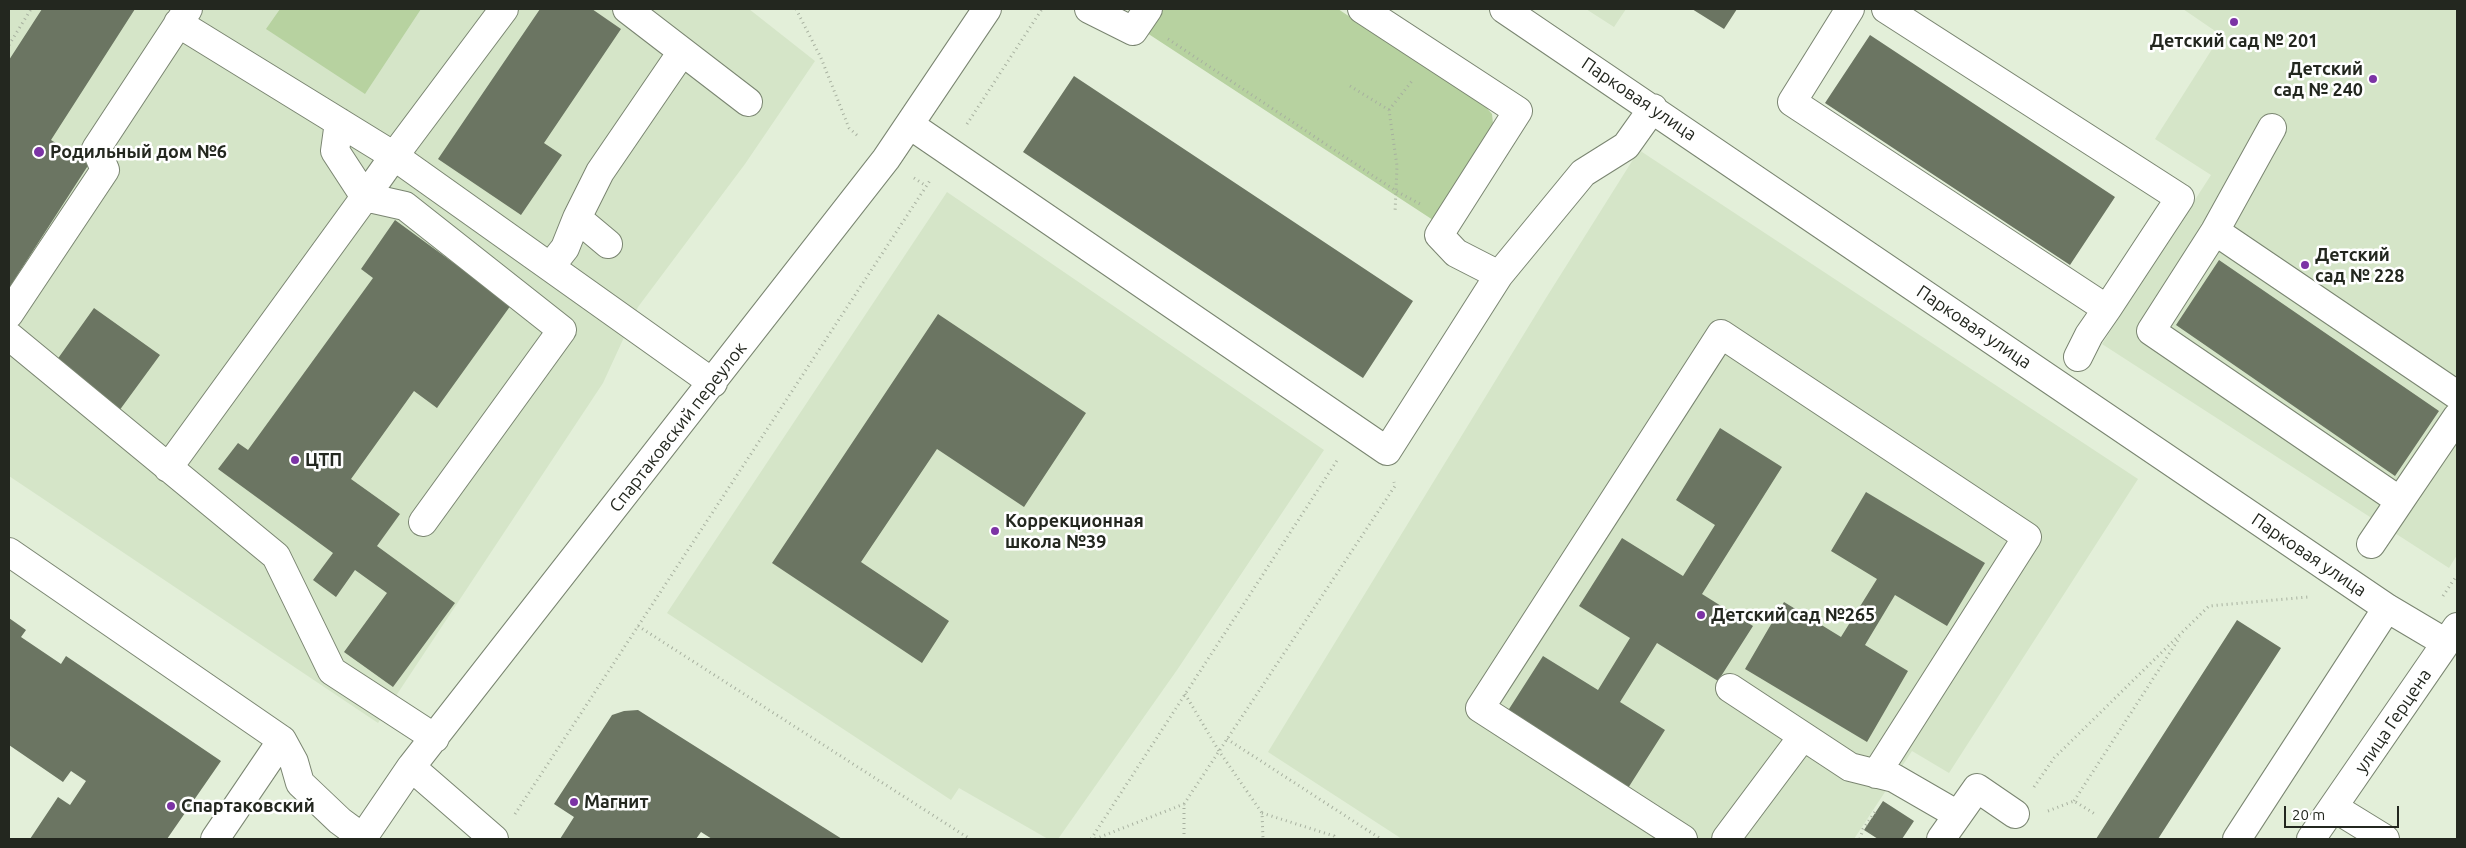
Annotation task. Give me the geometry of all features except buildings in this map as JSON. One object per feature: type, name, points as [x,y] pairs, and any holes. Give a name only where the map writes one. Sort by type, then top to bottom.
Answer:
[{"type":"street","points":[[168,468],[394,156],[504,9]]},
{"type":"street","points":[[627,9],[748,102]]},
{"type":"street","name":"Спартаковский переулок","points":[[363,839],[411,767],[886,159],[987,9]]},
{"type":"street","points":[[1089,9],[1133,31],[1148,9]]},
{"type":"street","points":[[1362,9],[1518,110],[1439,235],[1456,253],[1499,275]]},
{"type":"street","name":"Парковая улица","points":[[1504,9],[1653,108],[2387,608],[2452,635]]},
{"type":"street","points":[[1850,9],[1792,102],[2108,310]]},
{"type":"street","points":[[1886,9],[2180,198],[2108,310],[2089,335],[2078,357]]},
{"type":"street","points":[[9,314],[105,170],[96,149],[183,16],[340,122],[394,156],[712,383]]},
{"type":"street","points":[[550,268],[565,248],[577,218],[600,172],[682,52]]},
{"type":"street","points":[[910,125],[1387,451],[1499,275],[1583,173],[1626,146],[1653,108]]},
{"type":"street","points":[[340,122],[335,151],[365,197],[405,206],[562,330],[423,522]]},
{"type":"street","points":[[2272,128],[2215,231],[2151,331],[2400,502]]},
{"type":"street","points":[[577,218],[608,244]]},
{"type":"street","points":[[2215,231],[2457,395]]},
{"type":"street","points":[[1683,839],[1480,708],[1721,334],[2027,537],[1876,774]]},
{"type":"street","points":[[9,336],[276,556],[332,671],[435,738]]},
{"type":"street","points":[[2371,544],[2457,417]]},
{"type":"street","points":[[9,552],[282,740],[294,762],[300,783],[340,821],[363,839]]},
{"type":"street","points":[[2237,839],[2387,608]]},
{"type":"street","name":"улица Герцена","points":[[2311,839],[2452,635]]},
{"type":"street","points":[[1730,688],[1850,767],[1894,778],[1958,815]]},
{"type":"street","points":[[1726,839],[1803,736]]},
{"type":"street","points":[[215,839],[282,740]]},
{"type":"street","points":[[411,767],[494,839]]},
{"type":"street","points":[[1941,839],[1977,788],[2015,814]]},
{"type":"street","points":[[2333,807],[2385,839]]},
{"type":"path","points":[[9,45],[32,9]]},
{"type":"path","points":[[796,9],[821,58],[849,128],[886,159],[926,186]]},
{"type":"path","points":[[514,815],[1042,9]]},
{"type":"path","points":[[1165,37],[1396,191],[1422,205]]},
{"type":"path","points":[[1395,213],[1397,166],[1389,110],[1414,79]]},
{"type":"path","points":[[1350,86],[1389,110]]},
{"type":"path","points":[[1093,839],[1357,430]]},
{"type":"path","points":[[1184,839],[1184,804],[1396,486],[1387,451]]},
{"type":"path","points":[[2015,814],[2054,758],[2209,606],[2364,592]]},
{"type":"path","points":[[638,626],[970,839]]},
{"type":"path","points":[[2015,814],[2044,813],[2074,802],[2184,630]]},
{"type":"path","points":[[1185,694],[1219,751],[1262,813],[1263,839]]},
{"type":"path","points":[[1227,739],[1381,839]]},
{"type":"path","points":[[2074,802],[2095,814]]},
{"type":"path","points":[[1093,839],[1184,804]]},
{"type":"path","points":[[1262,813],[1334,836],[1335,839]]},
{"type":"shaded area","points":[[9,9],[749,9],[815,61],[745,164],[638,307],[603,383],[378,723],[9,476]]},
{"type":"shaded area","points":[[1586,9],[1626,9],[1614,27]]},
{"type":"shaded area","name":"Детский сад № 228","points":[[2183,9],[2457,9],[2457,555],[2449,568],[2102,344],[2211,175],[2155,139],[2221,35]]},
{"type":"shaded area","name":"Детский сад №265","points":[[1639,150],[2138,479],[1949,773],[1912,751],[1854,839],[1402,839],[1268,752],[1546,298]]},
{"type":"shaded area","name":"Коррекционная школа №39","points":[[947,192],[1324,450],[1177,670],[1058,839],[1048,839],[959,788],[951,800],[667,613]]},
{"type":"green space","points":[[280,9],[421,9],[365,94],[266,29]]},
{"type":"green space","points":[[1163,9],[1338,9],[1485,106],[1492,114],[1493,124],[1433,220],[1147,33]]},
{"type":"place","name":"Детский сад № 201","points":[[2234,22]]},
{"type":"place","name":"Детский сад № 240","points":[[2373,79]]},
{"type":"place","name":"Родильный дом №6","points":[[39,152]]},
{"type":"place","name":"Детский сад № 228","points":[[2305,265]]},
{"type":"place","name":"ЦТП","points":[[295,460]]},
{"type":"place","name":"Коррекционная школа №39","points":[[995,531]]},
{"type":"place","name":"Детский сад №265","points":[[1701,615]]},
{"type":"place","name":"Магнит","points":[[574,802]]},
{"type":"place","name":"Спартаковский","points":[[171,806]]}]
